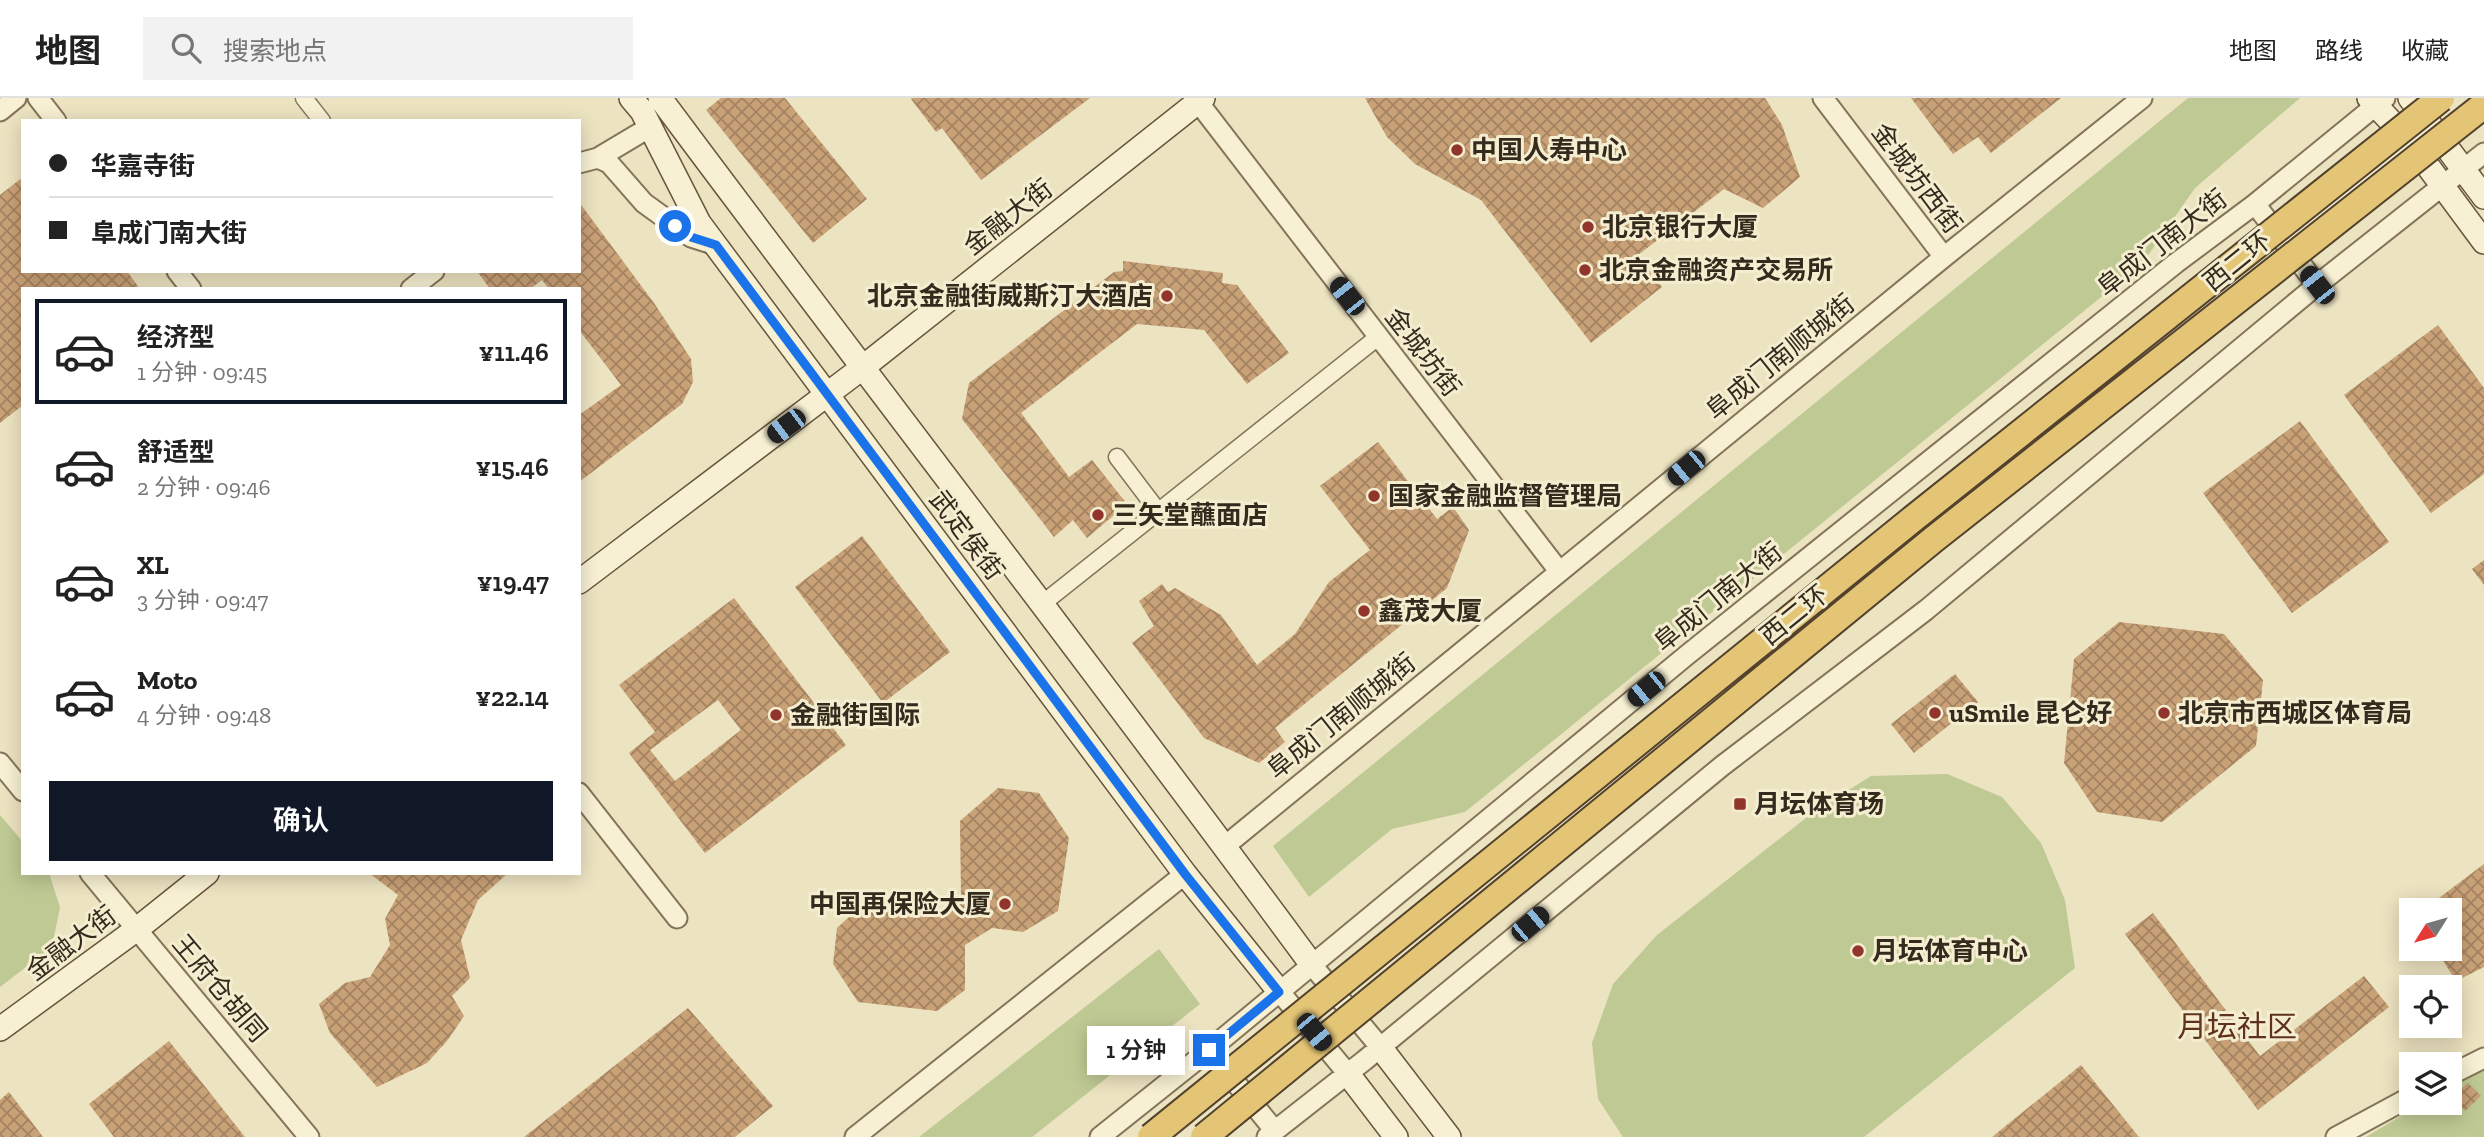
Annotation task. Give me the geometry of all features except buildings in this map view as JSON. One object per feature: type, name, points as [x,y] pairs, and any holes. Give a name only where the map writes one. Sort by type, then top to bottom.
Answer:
[{"type":"highway","name":"西二环","points":[[1151,1137],[1914,518],[2441,98]]},
{"type":"highway","name":"西二环","points":[[1204,1137],[1934,539],[2484,105]]},
{"type":"main road","name":"武定侯街","points":[[631,98],[650,127],[699,223],[1185,874],[1279,992]]},
{"type":"main road","name":"武定侯街","points":[[660,98],[1312,965]]},
{"type":"main road","points":[[2410,98],[2484,197]]},
{"type":"main road","name":"金融大街","points":[[581,580],[862,369],[1199,99]]},
{"type":"main road","points":[[2377,101],[2484,242]]},
{"type":"main road","name":"金融大街","points":[[0,1028],[26,1012],[204,875]]},
{"type":"main road","points":[[1380,1047],[1449,1137]]},
{"type":"main road","points":[[1348,1074],[1396,1137]]},
{"type":"street","points":[[0,111],[16,98]]},
{"type":"street","points":[[38,98],[54,119]]},
{"type":"street","points":[[304,98],[320,119]]},
{"type":"street","name":"金城坊西街","points":[[1823,98],[1944,257]]},
{"type":"street","name":"阜成门南顺城街","points":[[1225,846],[2142,98]]},
{"type":"street","name":"金城坊街","points":[[1199,99],[1559,571]]},
{"type":"street","name":"阜成门南大街","points":[[1100,1137],[1687,655],[2176,263],[2256,204],[2377,101]]},
{"type":"street","points":[[2286,244],[2430,126]]},
{"type":"street","points":[[588,160],[650,127]]},
{"type":"street","points":[[1209,1050],[1271,1134],[1348,1074],[1722,766],[1926,610],[2317,285],[2484,153]]},
{"type":"street","points":[[588,160],[609,163],[644,203],[691,237],[716,245]]},
{"type":"street","points":[[2256,204],[2317,285]]},
{"type":"street","points":[[179,273],[189,287]]},
{"type":"street","points":[[414,287],[431,273]]},
{"type":"street","points":[[1042,604],[1378,337]]},
{"type":"street","points":[[1117,457],[1158,511]]},
{"type":"street","points":[[0,763],[21,789]]},
{"type":"street","points":[[581,796],[677,918]]},
{"type":"street","points":[[855,1137],[1185,874]]},
{"type":"street","name":"王府仓胡同","points":[[92,875],[309,1137]]},
{"type":"street","points":[[1312,965],[1380,1047]]},
{"type":"street","points":[[1279,992],[1348,1074]]},
{"type":"street","points":[[2462,1069],[2484,1058]]},
{"type":"street","points":[[2336,1137],[2399,1103]]},
{"type":"green space","points":[[2188,98],[2300,98],[2195,188],[2142,264],[1465,812],[1392,829],[1309,897],[1273,846]]},
{"type":"green space","name":"月坛体育中心","points":[[1947,774],[2002,797],[2041,843],[2065,900],[2075,968],[1864,1137],[1623,1137],[1598,1099],[1592,1043],[1613,984],[1657,935],[1811,814],[1871,776]]},
{"type":"green space","points":[[0,815],[21,840],[21,875],[50,875],[60,907],[52,947],[0,987]]},
{"type":"green space","points":[[1159,949],[1200,1004],[1032,1137],[919,1137]]},
{"type":"green space","points":[[2484,1071],[2484,1137],[2366,1137],[2402,1115],[2462,1115],[2462,1078]]},
{"type":"place","name":"中国人寿中心","points":[[1457,150]]},
{"type":"place","name":"北京银行大厦","points":[[1588,227]]},
{"type":"place","name":"北京金融资产交易所","points":[[1585,270]]},
{"type":"place","name":"北京金融街威斯汀大酒店","points":[[1167,296]]},
{"type":"place","name":"国家金融监督管理局","points":[[1374,496]]},
{"type":"place","name":"三矢堂蘸面店","points":[[1098,515]]},
{"type":"place","name":"鑫茂大厦","points":[[1364,611]]},
{"type":"place","name":"uSmile 昆仑好","points":[[1935,713]]},
{"type":"place","name":"北京市西城区体育局","points":[[2164,713]]},
{"type":"place","name":"金融街国际","points":[[776,715]]},
{"type":"place","name":"月坛体育场","points":[[1740,804]]},
{"type":"place","name":"中国再保险大厦","points":[[1005,904]]},
{"type":"place","name":"月坛体育中心","points":[[1858,951]]},
{"type":"district","name":"月坛社区","points":[[2237,1027]]},
{"type":"route","points":[[675,226],[691,237],[716,245],[1185,874],[1279,992],[1209,1050]]}]
